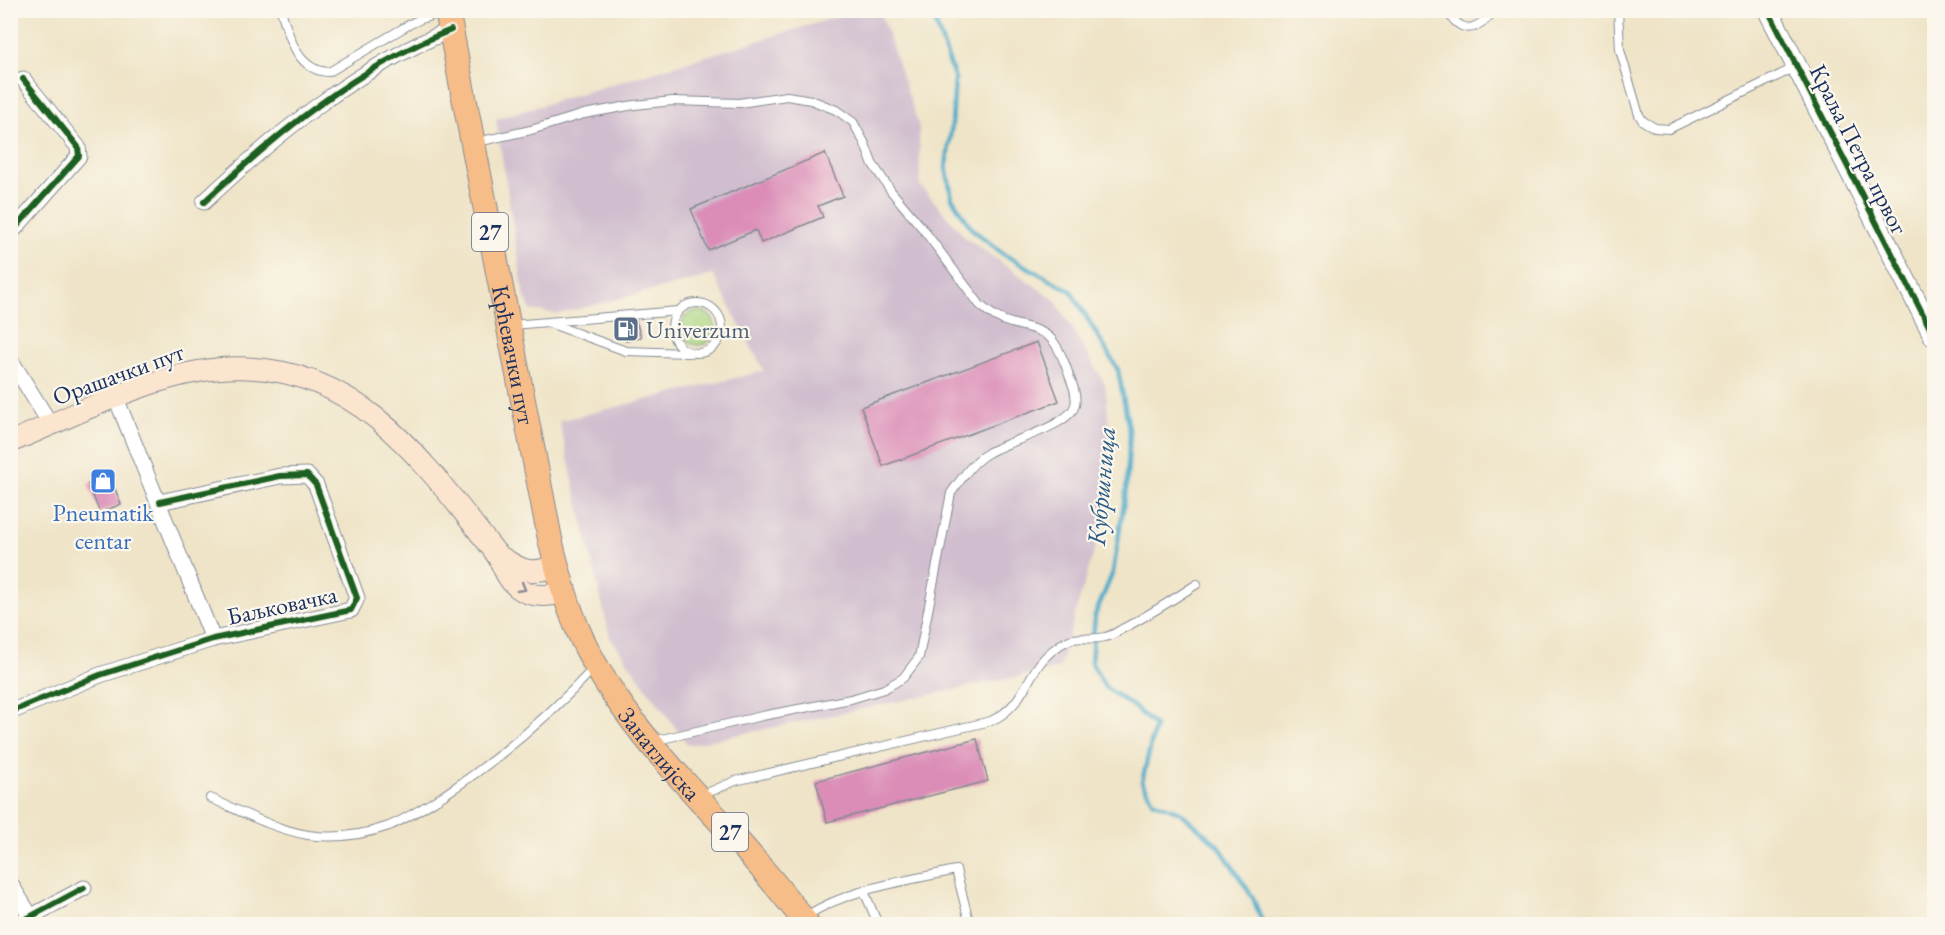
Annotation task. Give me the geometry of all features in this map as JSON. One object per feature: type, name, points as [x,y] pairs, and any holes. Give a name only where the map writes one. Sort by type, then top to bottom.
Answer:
[{"type":"main road","name":"Крћевачки пут","points":[[449,17],[556,567],[564,592]]},
{"type":"main road","name":"Орашачки пут","points":[[10,442],[162,381],[219,368],[273,370],[316,382],[354,402],[398,436],[449,493],[496,554]]},
{"type":"main road","points":[[496,554],[520,569],[533,572],[556,567]]},
{"type":"main road","points":[[496,554],[510,580],[526,592],[551,596],[564,592]]},
{"type":"main road","name":"Занатлијска","points":[[564,592],[582,640],[611,691],[649,742],[805,921]]},
{"type":"street","name":"Краља Петра првог","points":[[1768,10],[1935,336]]},
{"type":"street","points":[[204,202],[256,154],[327,100],[363,75],[421,42],[449,17]]},
{"type":"street","points":[[10,234],[79,156],[78,147],[23,79]]},
{"type":"street","points":[[10,359],[51,425]]},
{"type":"street","name":"Баљковачка","points":[[116,398],[160,502],[213,639]]},
{"type":"street","name":"Баљковачка","points":[[10,712],[100,675],[213,639],[351,610],[357,598],[316,484],[307,475],[280,476],[160,502]]},
{"type":"street","points":[[10,883],[32,917]]},
{"type":"street","points":[[17,924],[84,888]]},
{"type":"lane","points":[[281,10],[300,58],[315,70],[329,72],[421,19],[449,17]]},
{"type":"lane","points":[[1446,10],[1458,24],[1470,28],[1483,24],[1495,10]]},
{"type":"lane","points":[[1618,10],[1620,50],[1636,108],[1644,121],[1655,129],[1669,129],[1797,66]]},
{"type":"lane","points":[[473,143],[531,130],[584,114],[673,101],[739,103],[787,96],[811,100],[836,110],[853,122],[872,163],[891,191],[923,229],[980,305],[990,314],[1010,323],[1035,329],[1053,339],[1066,364],[1073,387],[1075,404],[1069,414],[1058,422],[988,453],[967,470],[951,493],[919,657],[903,678],[884,689],[851,699],[762,716],[649,742]]},
{"type":"lane","points":[[547,322],[626,351],[693,353],[701,353],[717,344],[723,330],[722,322],[714,308],[699,302],[684,306],[673,319],[673,336],[684,350],[693,353]]},
{"type":"lane","points":[[508,326],[678,311]]},
{"type":"lane","points":[[697,797],[735,781],[991,721],[1006,713],[1018,701],[1032,673],[1046,655],[1074,637],[1106,637],[1138,621],[1197,584]]},
{"type":"lane","points":[[210,798],[273,825],[309,835],[343,836],[381,828],[403,820],[490,763],[545,717],[596,665]]},
{"type":"lane","points":[[805,921],[819,907],[864,891],[956,870],[969,921],[963,924]]},
{"type":"lane","points":[[864,891],[878,924]]},
{"type":"shaded area","name":"Univerzum","points":[[857,11],[880,11],[919,126],[920,185],[966,238],[1055,300],[1105,384],[1115,481],[1059,668],[688,745],[610,637],[559,421],[764,371],[713,275],[558,314],[531,310],[524,295],[496,119]]},
{"type":"green space","points":[[698,311],[710,316],[715,328],[710,340],[698,345],[686,340],[681,328],[686,316]]},
{"type":"building","points":[[825,153],[843,196],[818,206],[823,217],[761,243],[756,230],[708,250],[691,209]]},
{"type":"building","points":[[636,321],[641,337],[626,341],[621,322]]},
{"type":"building","points":[[1037,342],[1059,401],[883,466],[861,407]]},
{"type":"building","points":[[110,476],[121,504],[100,513],[88,484]]},
{"type":"building","points":[[977,739],[988,781],[827,822],[816,781]]},
{"type":"waterway","name":"Кубршница","points":[[931,10],[955,79],[946,167],[952,198],[972,229],[1003,254],[1071,291],[1118,370],[1130,434],[1126,490],[1113,572],[1095,615],[1091,662],[1105,687],[1134,707],[1155,726],[1142,782],[1154,802],[1180,812],[1219,846],[1253,898],[1263,924]]},
{"type":"cycle path","points":[[1768,10],[1934,336]]},
{"type":"cycle path","points":[[204,202],[289,127],[320,104],[383,63],[451,30]]},
{"type":"cycle path","points":[[10,234],[79,156],[78,147],[23,79]]},
{"type":"cycle path","points":[[10,712],[100,675],[213,639],[351,610],[357,598],[316,485],[307,475],[280,476],[160,502]]},
{"type":"cycle path","points":[[17,924],[84,888]]},
{"type":"place","name":"Univerzum","points":[[626,329]]},
{"type":"place","name":"Pneumatik centar","points":[[103,481]]}]
